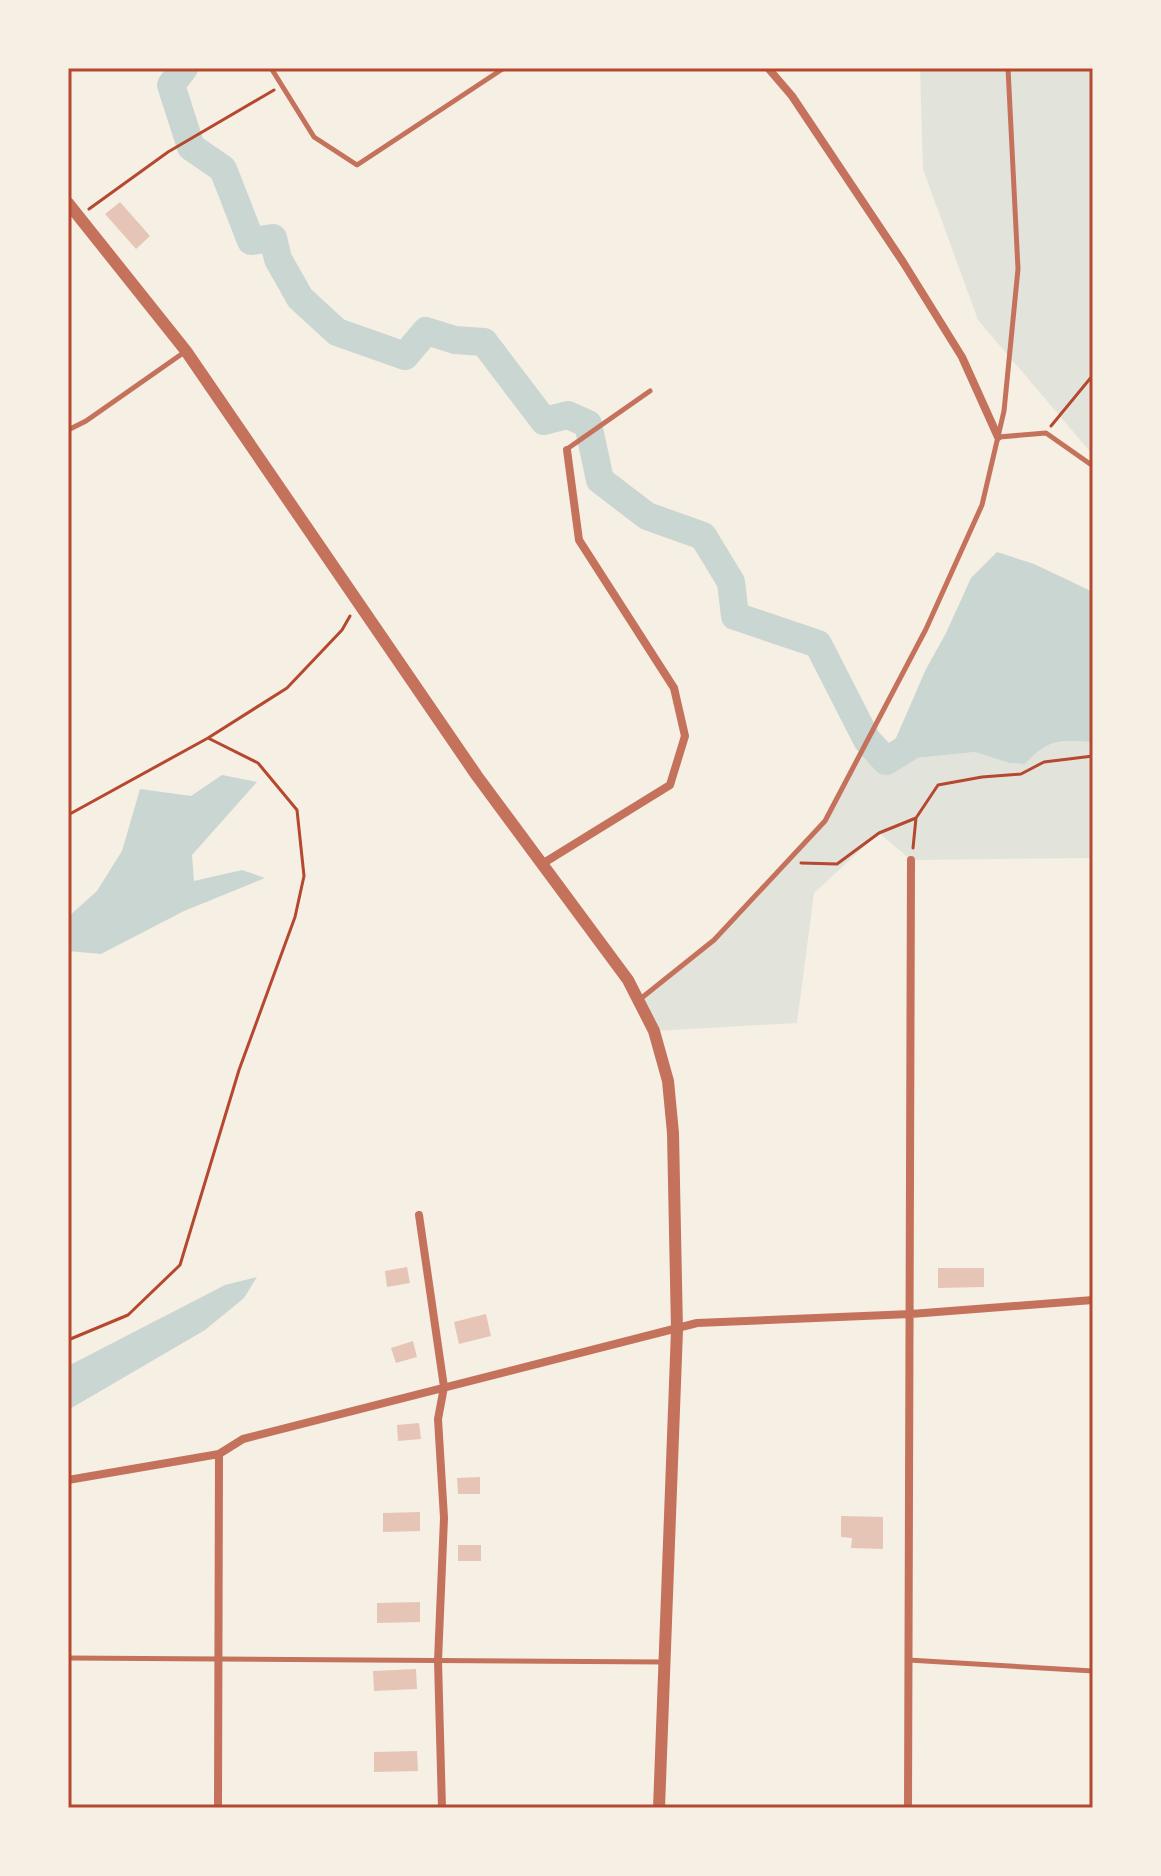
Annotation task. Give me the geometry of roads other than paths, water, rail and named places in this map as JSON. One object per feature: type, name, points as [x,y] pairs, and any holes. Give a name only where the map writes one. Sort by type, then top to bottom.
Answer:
[{"type":"street","points":[[768,68],[792,96],[903,262],[962,357],[998,437]]},
{"type":"street","points":[[68,203],[186,351],[477,776],[628,980],[654,1031],[668,1081],[673,1133],[677,1330],[659,1808]]},
{"type":"street","points":[[542,864],[670,785],[685,736],[674,688],[579,540],[567,450]]},
{"type":"street","points":[[908,1808],[911,860]]},
{"type":"street","points":[[419,1215],[444,1387],[438,1419],[444,1518],[438,1661],[442,1808]]},
{"type":"street","points":[[68,1480],[219,1454],[243,1439],[697,1323],[911,1314],[1093,1300]]},
{"type":"street","points":[[218,1808],[219,1454]]},
{"type":"lane","points":[[271,68],[314,137],[357,165],[504,68]]},
{"type":"lane","points":[[638,1000],[714,940],[825,821],[926,629],[982,505],[1004,411],[1018,269],[1008,68]]},
{"type":"lane","points":[[68,430],[86,421],[186,351]]},
{"type":"lane","points":[[567,450],[650,391]]},
{"type":"lane","points":[[998,437],[1046,433],[1093,466]]},
{"type":"lane","points":[[68,1658],[665,1662]]},
{"type":"lane","points":[[908,1660],[1093,1671]]},
{"type":"waterway","points":[[184,68],[171,85],[191,147],[223,169],[251,241],[273,238],[278,259],[300,298],[337,332],[405,356],[426,331],[455,340],[484,342],[544,421],[568,415],[588,424],[600,480],[647,516],[703,536],[731,582],[735,616],[818,644],[867,740],[886,761],[917,742]]}]
